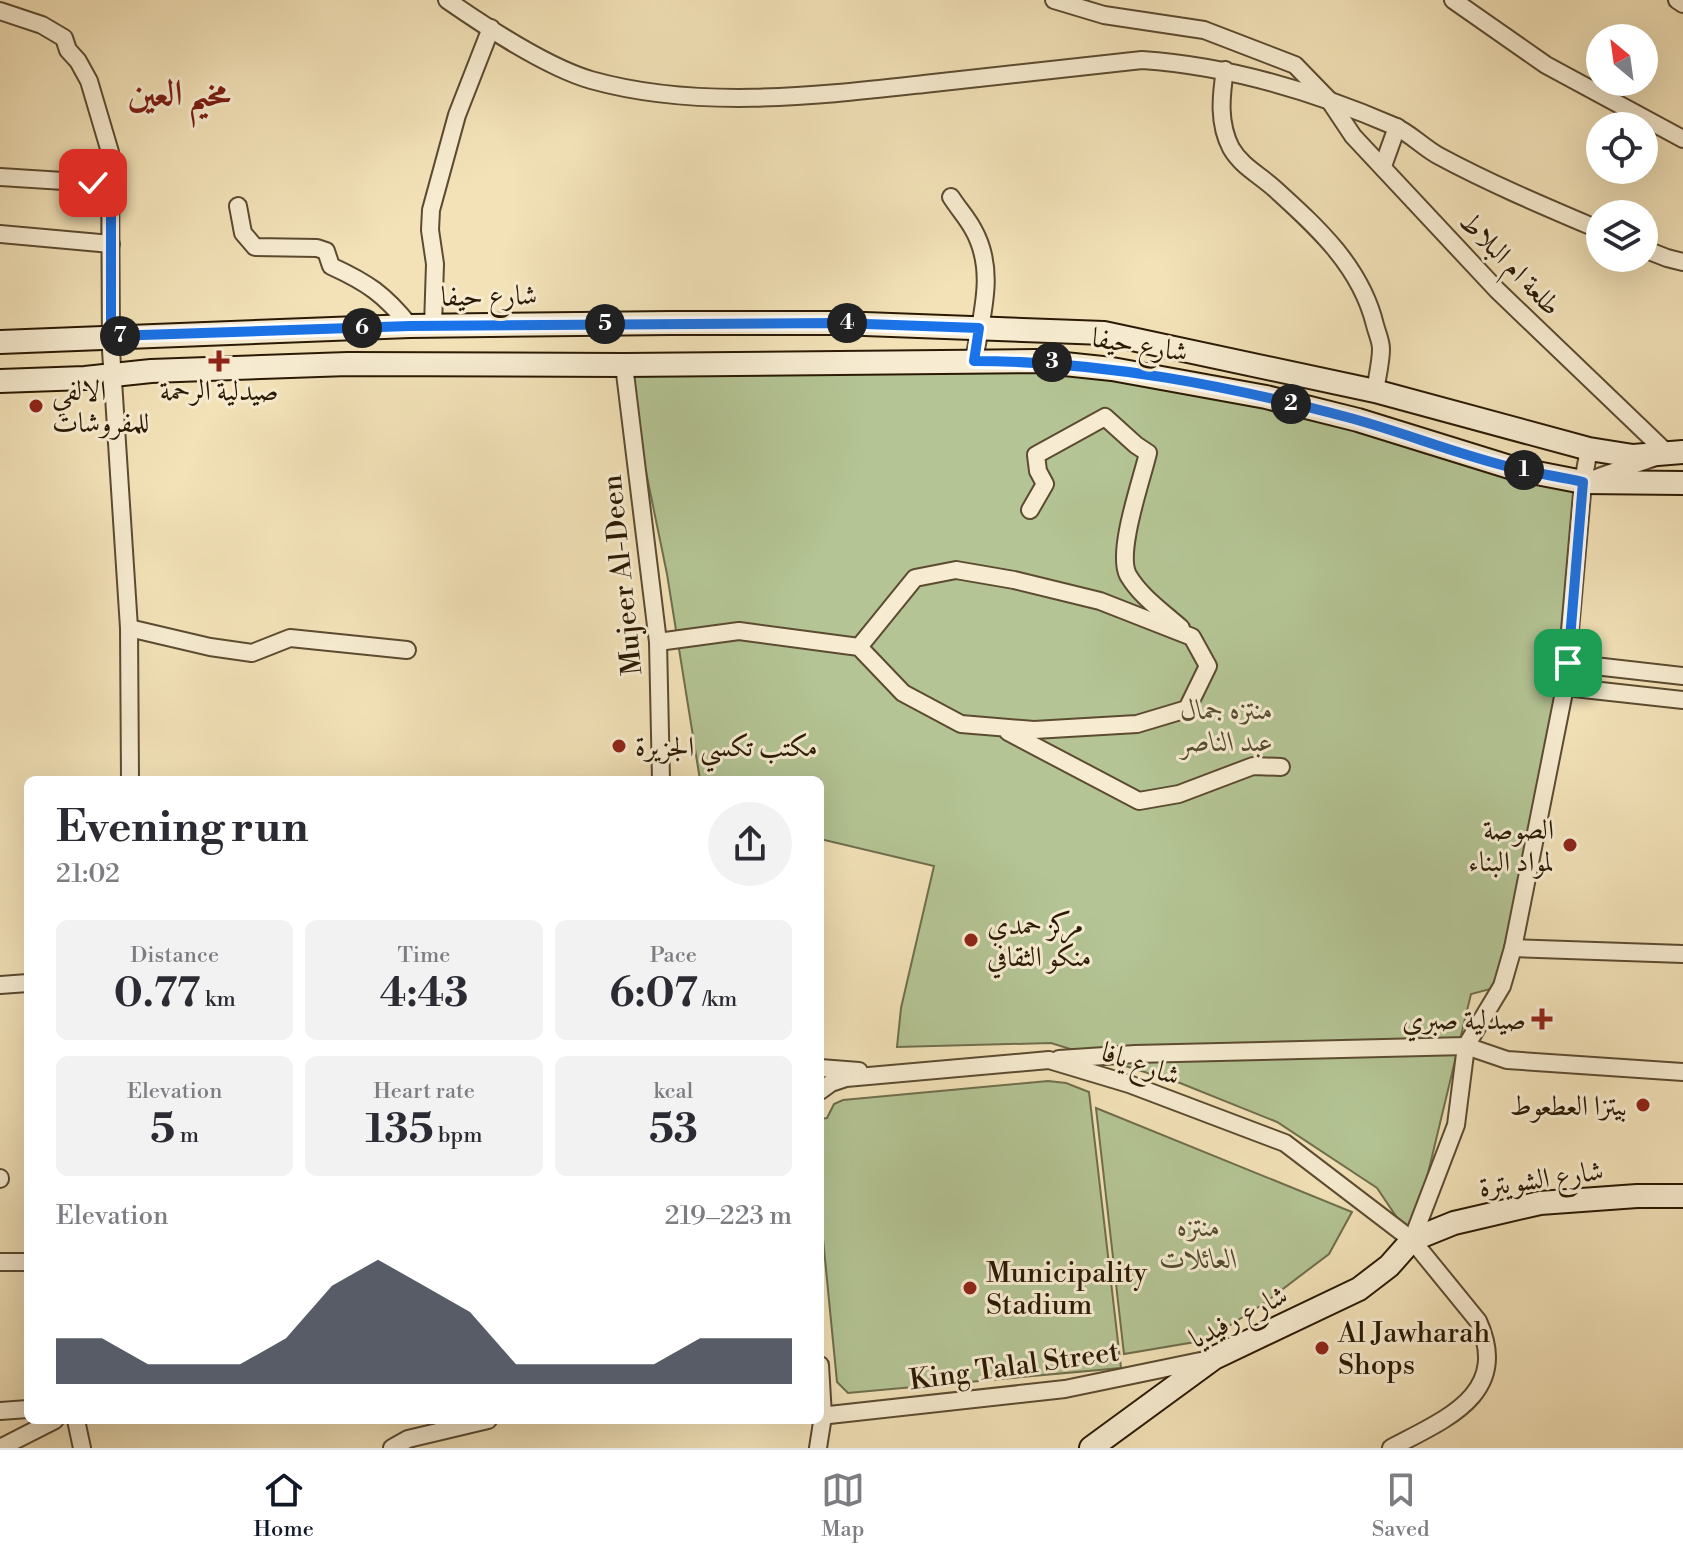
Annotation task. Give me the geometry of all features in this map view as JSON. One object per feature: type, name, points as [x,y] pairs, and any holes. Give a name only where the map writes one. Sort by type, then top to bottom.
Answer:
[{"type":"main road","name":"شارع حيفا","points":[[0,342],[410,326],[838,323],[1104,333],[1375,391],[1589,449],[1633,456],[1675,453]]},
{"type":"main road","name":"شارع حيفا","points":[[0,381],[112,376],[151,371],[348,364],[1036,361],[1189,382],[1330,413],[1516,469],[1583,482],[1683,483]]},
{"type":"main road","name":"شارع الشويترة","points":[[1412,1240],[1454,1223],[1540,1203],[1683,1196]]},
{"type":"main road","name":"شارع رفيديا","points":[[1091,1448],[1214,1358],[1359,1289],[1389,1266],[1412,1240]]},
{"type":"street","points":[[447,0],[552,64],[589,80],[682,95],[747,98],[857,91],[1142,60],[1188,63],[1225,70],[1282,84],[1397,127],[1437,156],[1586,224]]},
{"type":"street","points":[[1054,0],[1104,15],[1204,30],[1295,65],[1329,100]]},
{"type":"street","points":[[1453,0],[1546,65],[1683,139]]},
{"type":"street","points":[[1677,0],[1683,4]]},
{"type":"street","points":[[0,11],[42,25],[64,38],[68,50],[89,81],[110,152],[112,376],[129,628],[130,776]]},
{"type":"street","points":[[433,326],[435,264],[430,230],[431,210],[457,115],[491,28]]},
{"type":"street","points":[[1225,70],[1221,112],[1230,145],[1244,166],[1304,215],[1344,257],[1370,306],[1381,348],[1375,391]]},
{"type":"street","name":"طلعة ام البلاط","points":[[1329,100],[1353,136],[1497,290],[1675,453]]},
{"type":"street","points":[[1353,136],[1365,115]]},
{"type":"street","points":[[1383,166],[1397,127]]},
{"type":"street","points":[[0,177],[111,184]]},
{"type":"street","points":[[951,197],[974,231],[986,264],[987,286],[974,361]]},
{"type":"street","points":[[238,206],[243,233],[255,247],[317,248],[326,251],[331,266],[363,281],[390,300],[410,326]]},
{"type":"street","points":[[0,234],[111,244]]},
{"type":"street","points":[[1658,254],[1683,262]]},
{"type":"street","name":"Mujeer Al-Deen","points":[[624,365],[658,642],[661,776]]},
{"type":"street","points":[[658,642],[739,631],[859,647],[903,693],[961,724],[1034,730],[1137,724],[1187,709],[1208,666],[1192,637],[1143,594],[1127,573],[1125,543],[1148,453],[1105,417],[1036,455],[1038,471],[1045,484],[1030,510]]},
{"type":"street","points":[[1412,1240],[1456,1125],[1466,1046],[1502,986],[1513,948],[1565,687],[1583,482],[1589,449]]},
{"type":"street","points":[[1583,482],[1675,453]]},
{"type":"street","points":[[859,647],[915,578],[956,570],[1014,580],[1100,601],[1192,637]]},
{"type":"street","points":[[129,628],[210,647],[252,653],[290,638],[407,650]]},
{"type":"street","points":[[1568,663],[1683,676]]},
{"type":"street","points":[[1565,687],[1683,700]]},
{"type":"street","points":[[999,728],[1139,801],[1179,794],[1253,766],[1281,767]]},
{"type":"street","points":[[1513,948],[1683,954]]},
{"type":"street","points":[[0,985],[24,983]]},
{"type":"street","points":[[1049,1060],[1135,1054],[1466,1046],[1507,1060],[1683,1072]]},
{"type":"street","name":"شارع يافا","points":[[824,1088],[846,1078],[1049,1060],[1129,1084],[1285,1143],[1412,1240],[1478,1321],[1486,1345],[1486,1368],[1478,1389],[1463,1407],[1393,1447]]},
{"type":"street","points":[[824,1068],[892,1074]]},
{"type":"street","points":[[0,1262],[24,1262]]},
{"type":"street","name":"King Talal Street","points":[[824,1416],[1065,1389],[1214,1358]]},
{"type":"street","points":[[0,1411],[24,1409]]},
{"type":"street","points":[[0,1448],[47,1424]]},
{"type":"street","points":[[77,1424],[82,1448]]},
{"type":"street","points":[[392,1448],[408,1439],[471,1424]]},
{"type":"street","points":[[818,1448],[821,1424]]},
{"type":"green space","name":"منتزه جمال عبد الناصر","points":[[624,365],[1112,369],[1583,482],[1548,772],[1502,986],[1471,994],[1412,1240],[1377,1188],[1277,1122],[1180,1083],[1051,1043],[897,1047],[901,1008],[934,866],[824,840],[824,776],[699,776],[667,574]]},
{"type":"green space","name":"Municipality Stadium","points":[[1048,1081],[1066,1083],[1089,1092],[1121,1368],[848,1393],[837,1382],[824,1249],[824,1118],[834,1104],[843,1100]]},
{"type":"green space","name":"منتزه العائلات","points":[[1096,1108],[1352,1212],[1329,1254],[1263,1304],[1207,1340],[1124,1354]]},
{"type":"place","name":"صيدلية الرحمة","points":[[219,361]]},
{"type":"place","name":"الالفي للمفروشات","points":[[36,406]]},
{"type":"place","name":"مكتب تكسي الجزيرة","points":[[619,746]]},
{"type":"place","name":"الصوصة لمواد البناء","points":[[1570,845]]},
{"type":"place","name":"مركز حمدي منكو الثقافي","points":[[971,940]]},
{"type":"place","name":"صيدلية صبري","points":[[1542,1019]]},
{"type":"place","name":"بيتزا العطعوط","points":[[1643,1105]]},
{"type":"place","name":"Municipality Stadium","points":[[970,1288]]},
{"type":"place","name":"Al Jawharah Shops","points":[[1322,1348]]},
{"type":"district","name":"مخيم العين","points":[[179,92]]},
{"type":"route","points":[[93,183],[111,184],[111,336],[410,326],[671,323],[838,323],[979,328],[974,361],[1036,361],[1087,366],[1266,397],[1371,424],[1516,469],[1583,482],[1568,663]]}]
